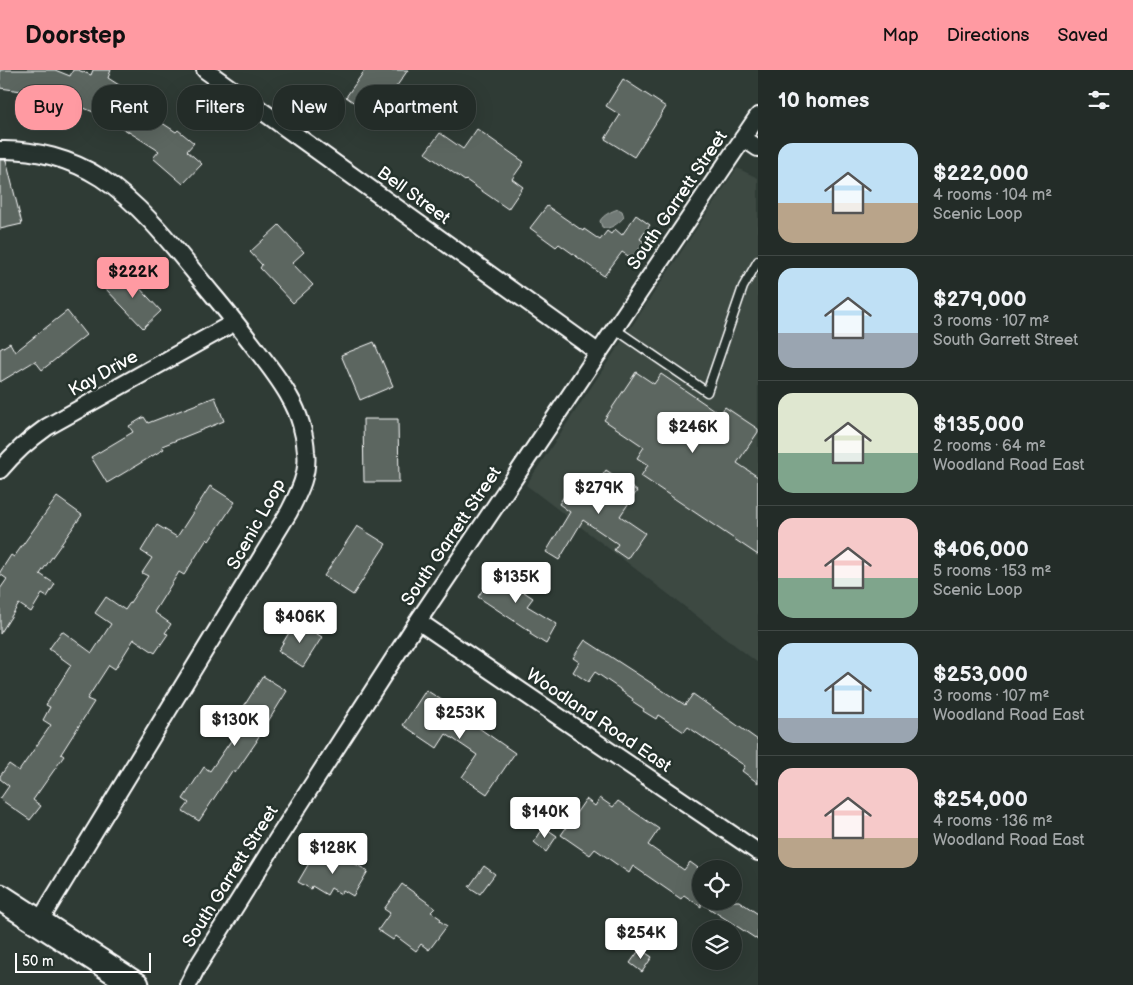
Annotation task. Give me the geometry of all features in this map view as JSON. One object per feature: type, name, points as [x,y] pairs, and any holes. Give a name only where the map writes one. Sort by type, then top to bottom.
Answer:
[{"type":"main road","points":[[0,897],[136,985]]},
{"type":"street","name":"Bell Street","points":[[205,70],[599,353]]},
{"type":"street","name":"South Garrett Street","points":[[188,985],[196,969],[268,855],[418,621],[758,116]]},
{"type":"street","points":[[743,138],[758,148]]},
{"type":"street","name":"Scenic Loop","points":[[0,150],[30,152],[67,162],[100,177],[130,201],[157,229],[235,322],[282,383],[292,399],[307,452],[304,478],[298,495],[284,521],[39,922]]},
{"type":"street","name":"Kay Drive","points":[[0,470],[16,452],[47,427],[235,322]]},
{"type":"street","name":"Woodland Road East","points":[[418,621],[758,852]]},
{"type":"lane","points":[[615,329],[708,392],[743,287],[758,261]]},
{"type":"shaded area","points":[[737,168],[758,178],[758,663],[526,485]]},
{"type":"shaded area","points":[[618,209],[622,211],[624,217],[611,227],[602,227],[601,219]]},
{"type":"building","points":[[0,70],[55,70],[70,76],[73,70],[91,75],[93,70],[111,70],[108,78],[119,85],[92,85],[92,111],[82,107],[82,85],[15,85],[15,90],[0,88]]},
{"type":"building","points":[[365,70],[408,70],[397,85],[355,85],[355,103],[346,97]]},
{"type":"building","points":[[623,79],[666,107],[634,157],[605,139],[620,115],[606,106]]},
{"type":"building","points":[[167,126],[176,132],[178,130],[194,143],[187,151],[202,164],[183,184],[153,158],[159,151],[126,130],[167,130]]},
{"type":"building","points":[[477,129],[524,162],[512,179],[523,187],[508,209],[425,153],[440,133],[463,149]]},
{"type":"building","points":[[0,160],[6,160],[22,224],[0,229]]},
{"type":"building","points":[[547,206],[583,231],[584,229],[600,240],[607,231],[611,234],[615,229],[622,235],[636,215],[650,225],[640,239],[644,242],[633,259],[622,252],[604,276],[559,244],[556,247],[530,228]]},
{"type":"building","points":[[279,225],[304,252],[292,263],[313,285],[293,303],[260,268],[262,265],[250,252]]},
{"type":"building","points":[[123,270],[161,311],[143,328],[104,287]]},
{"type":"building","points":[[67,311],[86,335],[42,370],[35,361],[0,382],[0,349],[10,343],[15,352]]},
{"type":"building","points":[[374,342],[393,386],[360,400],[341,355]]},
{"type":"building","points":[[636,372],[654,384],[661,374],[720,414],[725,407],[758,429],[758,432],[737,463],[758,477],[758,555],[641,476],[648,465],[637,458],[644,447],[604,420]]},
{"type":"building","points":[[215,397],[224,421],[162,446],[164,449],[107,483],[91,457],[133,432],[129,426],[144,417],[148,423]]},
{"type":"building","points":[[363,419],[398,419],[399,482],[364,482]]},
{"type":"building","points":[[606,470],[637,491],[620,516],[645,533],[627,559],[614,550],[618,544],[583,520],[559,560],[546,552],[570,512],[559,504],[572,484],[590,495]]},
{"type":"building","points":[[210,486],[235,502],[209,541],[207,539],[184,575],[179,572],[154,612],[171,624],[165,633],[168,634],[155,653],[134,639],[115,669],[109,665],[87,699],[94,702],[61,754],[64,756],[33,800],[41,806],[30,820],[0,799],[9,786],[0,779],[0,776],[9,764],[19,771],[51,725],[43,720],[50,707],[46,705],[71,665],[49,649],[62,631],[92,653],[111,624],[95,613],[106,597],[125,610],[148,576],[142,573],[152,558],[141,551],[157,525],[177,537]]},
{"type":"building","points":[[57,497],[82,515],[40,574],[55,584],[47,597],[42,594],[31,612],[19,604],[0,634],[0,589],[7,579],[0,572],[11,555],[14,557]]},
{"type":"building","points":[[357,526],[386,544],[353,595],[324,576]]},
{"type":"building","points":[[496,569],[509,578],[513,572],[529,583],[524,592],[533,598],[527,606],[557,624],[546,644],[478,597]]},
{"type":"building","points":[[296,621],[322,637],[303,667],[278,651]]},
{"type":"building","points":[[585,640],[685,705],[693,694],[758,740],[758,783],[742,771],[745,766],[688,727],[684,732],[658,715],[656,719],[643,711],[644,709],[632,701],[633,699],[595,672],[588,682],[573,672],[579,662],[573,658]]},
{"type":"building","points":[[263,676],[287,691],[257,741],[235,773],[232,771],[199,821],[183,811],[189,803],[183,799],[204,767],[210,771],[246,719],[239,714]]},
{"type":"building","points":[[426,690],[451,706],[448,710],[476,726],[515,753],[487,794],[462,777],[477,755],[446,734],[437,748],[403,725]]},
{"type":"building","points":[[600,798],[613,807],[618,801],[659,829],[648,845],[684,870],[690,862],[692,863],[692,901],[684,895],[681,899],[633,866],[629,873],[595,849],[590,855],[561,835],[586,799],[595,806]]},
{"type":"building","points":[[544,827],[557,836],[546,852],[534,842]]},
{"type":"building","points":[[334,852],[368,871],[353,896],[343,890],[341,894],[331,888],[327,895],[312,886],[311,889],[298,882],[315,853],[328,861]]},
{"type":"building","points":[[484,866],[495,874],[480,894],[469,887]]},
{"type":"building","points":[[402,884],[435,908],[431,912],[447,926],[429,950],[421,944],[416,951],[396,936],[393,940],[378,930],[390,913],[384,909]]},
{"type":"building","points":[[742,903],[758,914],[758,940],[742,930],[742,920],[727,920],[712,910],[742,910]]},
{"type":"building","points":[[640,949],[652,957],[642,972],[630,963]]}]
